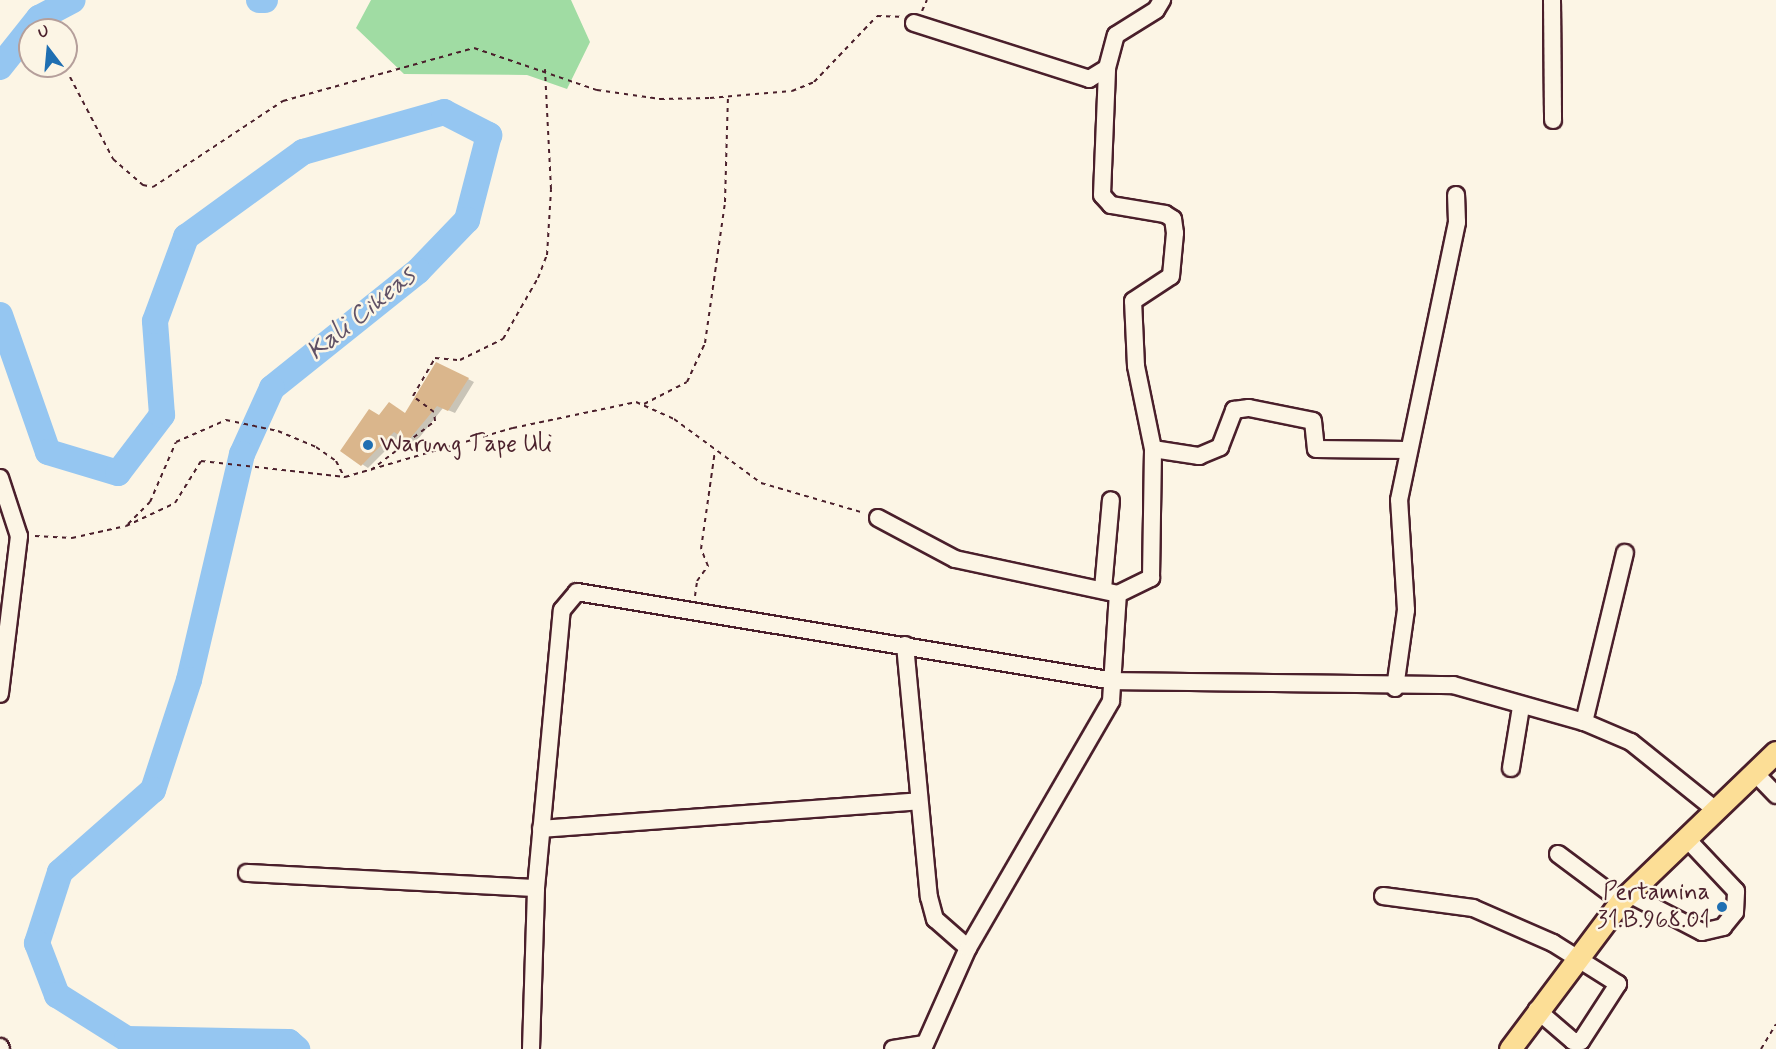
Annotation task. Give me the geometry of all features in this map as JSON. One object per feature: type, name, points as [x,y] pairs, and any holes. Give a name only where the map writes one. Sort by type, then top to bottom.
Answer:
[{"type":"main road","points":[[1510,1049],[1577,956],[1625,898],[1713,808],[1776,752]]},
{"type":"street","points":[[879,518],[955,559],[1110,591],[1151,578],[1153,449],[1136,366],[1133,301],[1171,276],[1175,233],[1173,219],[1166,213],[1111,205],[1102,195],[1107,68],[1116,35],[1156,10],[1162,0]]},
{"type":"street","points":[[1552,0],[1553,120]]},
{"type":"street","points":[[914,23],[1089,79],[1107,68]]},
{"type":"street","points":[[1395,688],[1406,610],[1399,500],[1457,222],[1456,195]]},
{"type":"street","points":[[1153,449],[1199,456],[1210,452],[1220,447],[1234,411],[1250,408],[1313,421],[1316,448],[1408,450]]},
{"type":"street","points":[[0,478],[19,536],[0,694]]},
{"type":"street","points":[[893,1049],[924,1046],[968,948],[1104,716],[1114,681],[1110,591],[1111,500]]},
{"type":"street","points":[[0,526],[19,536]]},
{"type":"street","points":[[1584,722],[1625,553]]},
{"type":"street","points":[[531,1049],[536,888],[562,610],[577,592],[590,591],[694,608],[1114,681],[1395,688],[1453,685],[1521,707],[1584,722],[1630,742],[1713,808]]},
{"type":"street","points":[[906,645],[918,801],[935,919],[968,948]]},
{"type":"street","points":[[1511,768],[1521,707]]},
{"type":"street","points":[[1754,772],[1776,795]]},
{"type":"street","points":[[541,829],[918,801]]},
{"type":"street","points":[[1558,854],[1625,898],[1702,932],[1723,927],[1735,912],[1736,891],[1686,837]]},
{"type":"street","points":[[247,873],[536,888]]},
{"type":"street","points":[[1383,896],[1473,908],[1577,956],[1618,984],[1587,1037],[1573,1041],[1537,1010]]},
{"type":"path","points":[[71,78],[113,159],[143,185],[153,187],[282,100],[474,48],[545,69],[597,90],[660,99],[728,96],[792,91],[814,82],[883,13],[914,23]]},
{"type":"path","points":[[371,470],[435,421],[434,411],[413,396],[435,358],[460,360],[503,339],[528,298],[547,255],[552,145],[545,69]]},
{"type":"path","points":[[19,536],[72,538],[126,526],[175,503],[201,461],[345,477],[513,428],[626,403],[644,404],[687,382],[705,343],[726,202],[728,96]]},
{"type":"path","points":[[644,404],[761,483],[879,518]]},
{"type":"path","points":[[126,526],[150,502],[176,442],[226,420],[278,431],[316,447],[336,461],[345,477]]},
{"type":"path","points":[[694,608],[697,580],[708,566],[701,549],[714,451]]},
{"type":"path","points":[[1761,1049],[1776,1024]]},
{"type":"green space","points":[[371,0],[571,0],[590,42],[567,89],[527,75],[404,74],[356,28]]},
{"type":"building","points":[[436,362],[469,378],[448,411],[437,406],[408,441],[394,432],[361,466],[340,451],[369,409],[379,415],[389,402],[405,413]]},
{"type":"waterway","name":"Kali Cikeas","points":[[0,67],[39,18],[73,0]]},
{"type":"waterway","name":"Kali Cikeas","points":[[259,0],[265,0]]},
{"type":"waterway","name":"Kali Cikeas","points":[[0,315],[48,452],[118,473],[162,415],[155,321],[186,237],[303,152],[444,112],[489,135],[467,220],[418,271],[272,388],[242,454],[189,680],[153,790],[60,872],[37,943],[57,995],[127,1039],[289,1042],[297,1049]]},
{"type":"place","name":"Warung Tape Uli","points":[[368,445]]},
{"type":"place","name":"Pertamina 31.B.968.01","points":[[1722,907]]}]
